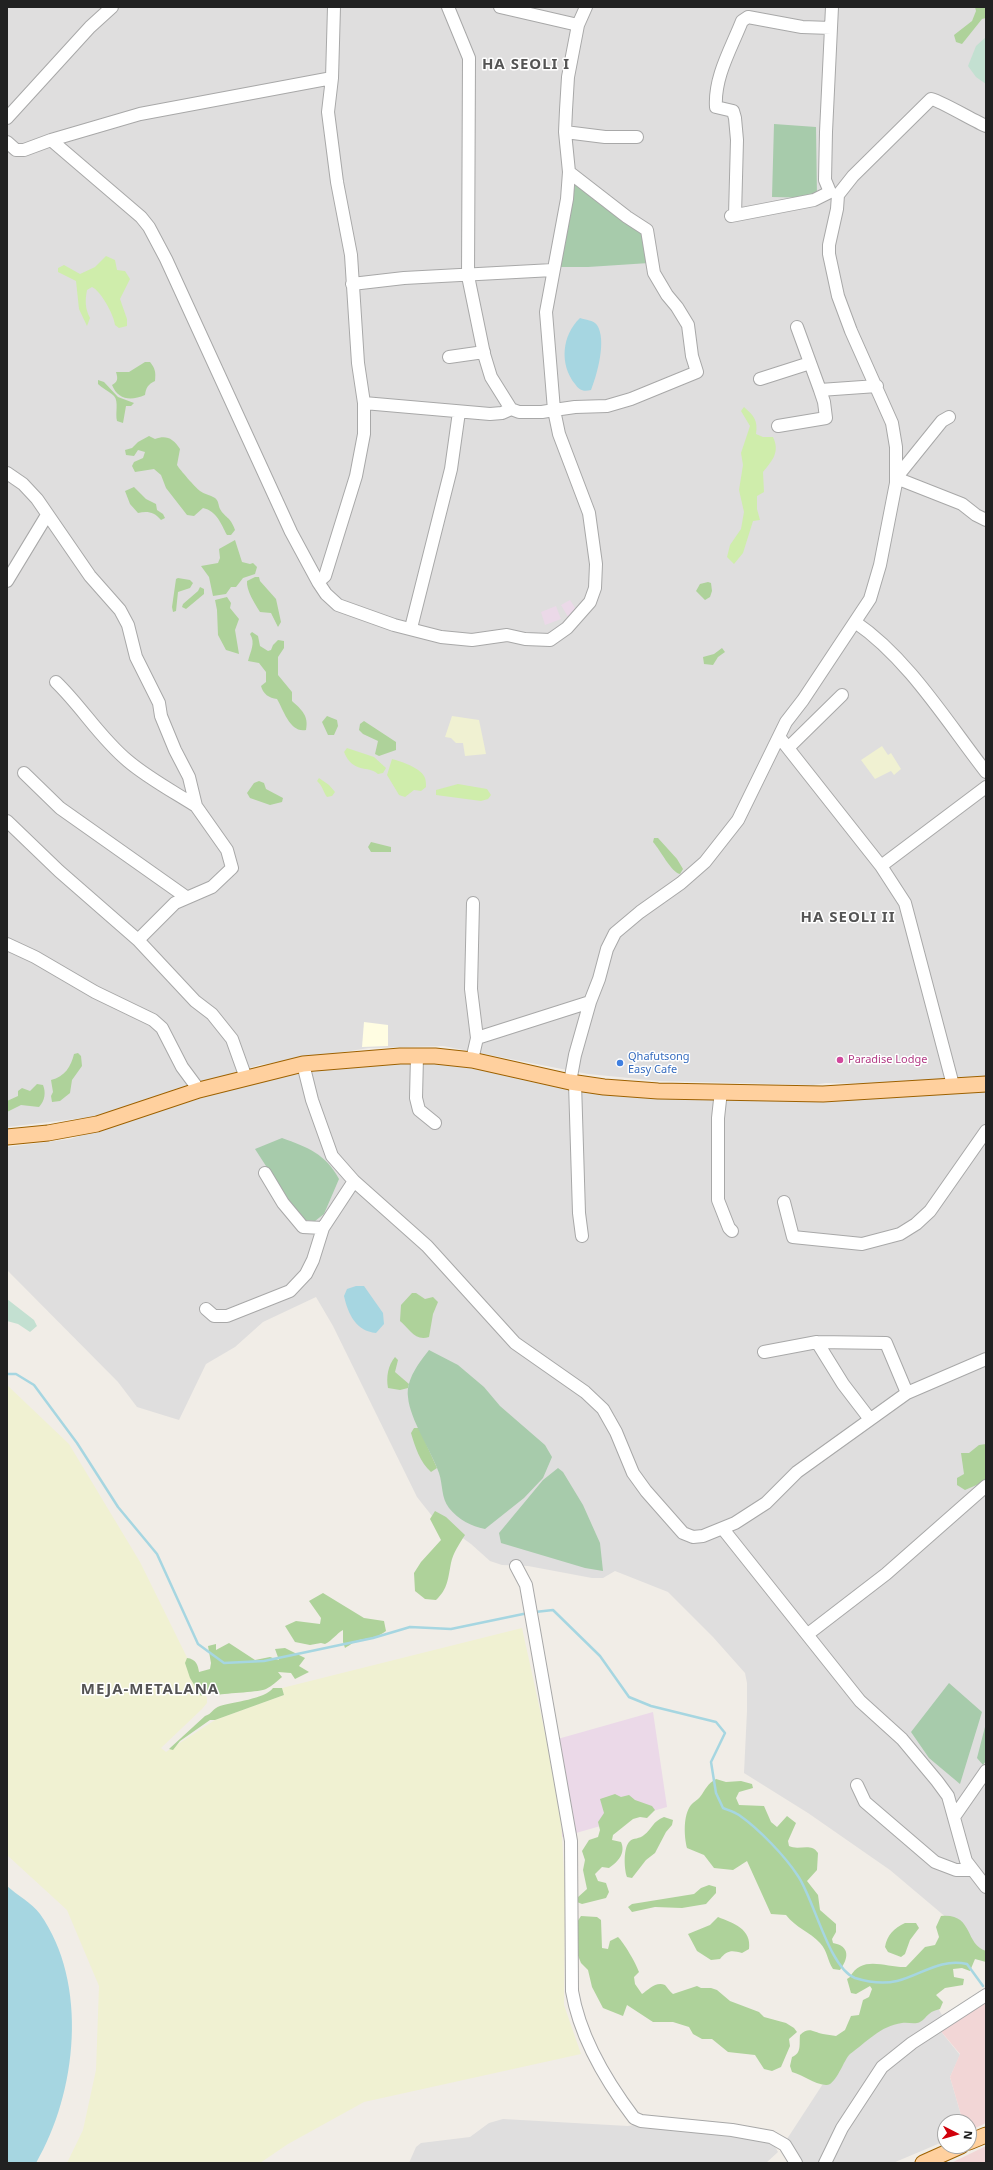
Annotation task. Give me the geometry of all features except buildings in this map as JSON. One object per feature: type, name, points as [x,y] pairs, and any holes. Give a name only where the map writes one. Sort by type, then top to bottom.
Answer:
[{"type":"main road","points":[[7,1136],[48,1133],[97,1124],[199,1090],[303,1064],[417,1056],[472,1060],[572,1083],[658,1091],[823,1094],[986,1084]]},
{"type":"main road","points":[[923,2163],[943,2154]]},
{"type":"street","points":[[7,118],[90,27],[112,7]]},
{"type":"street","points":[[318,582],[324,576],[356,476],[364,434],[364,403],[358,364],[351,253],[337,182],[328,112],[332,78],[334,7]]},
{"type":"street","points":[[448,7],[469,58],[468,276],[491,378],[512,409],[519,412],[542,412],[576,407],[607,406],[631,399],[697,372],[692,356],[688,325],[654,273],[647,230],[627,217],[569,172]]},
{"type":"street","points":[[500,7],[578,25]]},
{"type":"street","points":[[51,140],[92,177],[112,191],[149,227],[166,259],[291,532],[326,594],[338,605],[394,625],[441,637],[472,640],[507,635],[525,639],[550,640],[567,628],[590,602],[595,588],[596,564],[589,513],[559,434],[554,410],[546,312],[567,199],[569,172],[565,132],[568,77],[578,25],[586,7]]},
{"type":"street","points":[[582,1236],[572,1083],[575,1055],[607,949],[615,933],[705,862],[738,820],[780,738],[786,722],[803,700],[870,599],[880,565],[896,478],[896,447],[892,423],[877,386],[851,331],[833,277],[829,245],[837,209],[834,194],[825,180],[832,7]]},
{"type":"street","points":[[831,28],[802,27],[748,17],[742,21],[720,73],[715,95],[716,107],[733,111],[735,118],[737,140],[733,215],[814,200],[834,194],[931,100],[939,100],[955,111],[986,126]]},
{"type":"street","points":[[7,142],[16,150],[24,150],[51,140],[140,114],[332,78]]},
{"type":"street","points":[[565,132],[605,137],[637,137]]},
{"type":"street","points":[[352,284],[404,278],[468,276],[553,270]]},
{"type":"street","points":[[778,426],[826,418],[824,402],[796,327]]},
{"type":"street","points":[[449,357],[484,352]]},
{"type":"street","points":[[760,379],[810,363]]},
{"type":"street","points":[[820,390],[877,386]]},
{"type":"street","points":[[364,403],[459,412],[502,413],[512,409]]},
{"type":"street","points":[[410,628],[450,470],[459,412]]},
{"type":"street","points":[[896,478],[942,421],[949,417]]},
{"type":"street","points":[[7,473],[24,484],[37,499],[90,576],[120,610],[128,625],[136,657],[159,703],[161,716],[175,750],[189,778],[196,806],[227,850],[232,868],[212,886],[186,897],[163,914],[138,940]]},
{"type":"street","points":[[896,478],[962,504],[976,515],[986,520]]},
{"type":"street","points":[[7,581],[47,515]]},
{"type":"street","points":[[855,622],[872,634],[902,663],[986,772]]},
{"type":"street","points":[[56,682],[69,695],[94,729],[128,762],[196,806]]},
{"type":"street","points":[[788,748],[842,695]]},
{"type":"street","points":[[780,738],[882,866],[905,903],[953,1085]]},
{"type":"street","points":[[24,773],[60,808],[186,897]]},
{"type":"street","points":[[882,866],[986,788]]},
{"type":"street","points":[[7,821],[59,871],[138,940],[195,1001],[212,1014],[232,1040],[246,1078]]},
{"type":"street","points":[[472,1060],[477,1038],[471,989],[473,903]]},
{"type":"street","points":[[7,944],[35,957],[95,992],[153,1020],[162,1028],[182,1067],[199,1090]]},
{"type":"street","points":[[477,1038],[590,1002]]},
{"type":"street","points":[[417,1056],[416,1098],[419,1110],[435,1123]]},
{"type":"street","points":[[303,1064],[312,1100],[332,1156],[354,1181],[427,1246],[515,1343],[585,1392],[603,1409],[616,1432],[633,1472],[646,1491],[683,1533],[693,1537],[703,1536],[723,1529],[766,1503],[797,1472],[869,1418],[906,1393],[986,1358]]},
{"type":"street","points":[[721,1091],[718,1118],[718,1200],[729,1228],[732,1231]]},
{"type":"street","points":[[784,1202],[793,1237],[862,1244],[900,1234],[916,1224],[930,1211],[986,1130]]},
{"type":"street","points":[[265,1173],[284,1203],[303,1227],[323,1228]]},
{"type":"street","points":[[206,1309],[214,1316],[227,1316],[290,1291],[308,1270],[323,1228],[354,1181]]},
{"type":"street","points":[[817,1342],[844,1384],[869,1418]]},
{"type":"street","points":[[764,1352],[817,1342],[886,1343],[906,1393]]},
{"type":"street","points":[[808,1634],[886,1574],[986,1486]]},
{"type":"street","points":[[723,1529],[808,1634],[860,1702],[902,1739],[937,1781],[948,1796],[966,1861],[986,1887]]},
{"type":"street","points":[[516,1566],[526,1585],[571,1840],[572,1991],[576,2014],[596,2059],[634,2118],[641,2121],[732,2130],[771,2137],[785,2145],[796,2163]]},
{"type":"street","points":[[954,1817],[986,1771]]},
{"type":"street","points":[[857,1785],[865,1802],[935,1862],[956,1870],[972,1870]]},
{"type":"street","points":[[825,2163],[842,2128],[882,2067],[912,2043],[986,1995]]},
{"type":"shaded area","points":[[7,7],[986,7],[986,1077],[879,1084],[826,1083],[813,1085],[660,1081],[588,1074],[443,1046],[369,1048],[259,1065],[92,1117],[7,1127]]},
{"type":"shaded area","points":[[570,600],[577,611],[568,617],[561,605]]},
{"type":"shaded area","points":[[556,606],[561,619],[545,625],[541,612]]},
{"type":"shaded area","points":[[364,1022],[388,1025],[388,1046],[362,1047]]},
{"type":"shaded area","points":[[407,1062],[449,1064],[547,1083],[747,1100],[856,1100],[986,1091],[986,1960],[954,1924],[890,1870],[808,1813],[744,1773],[747,1711],[747,1683],[745,1673],[713,1637],[668,1592],[615,1571],[603,1578],[592,1578],[528,1566],[502,1565],[490,1561],[471,1544],[432,1516],[417,1497],[333,1326],[316,1297],[263,1322],[235,1347],[206,1364],[179,1420],[137,1407],[118,1382],[7,1270],[7,1147],[70,1139],[224,1091],[273,1078],[357,1065]]},
{"type":"shaded area","points":[[653,1712],[667,1807],[562,1837],[560,1801],[547,1742]]},
{"type":"shaded area","points":[[932,1998],[942,2015],[951,2010],[956,2019],[939,2029],[960,2055],[950,2077],[961,2114],[937,2114],[937,2144],[893,2163],[799,2163],[794,2148],[787,2139],[845,2050]]},
{"type":"shaded area","points":[[986,2001],[986,2123],[977,2127],[977,2114],[961,2114],[950,2077],[960,2054],[939,2029]]},
{"type":"shaded area","points":[[503,2119],[628,2126],[638,2124],[708,2131],[767,2142],[774,2145],[778,2152],[766,2163],[409,2163],[416,2147],[421,2143],[470,2137],[489,2123]]},
{"type":"shaded area","points":[[986,2146],[986,2163],[951,2163],[970,2154],[977,2154],[977,2150]]},
{"type":"green space","points":[[975,7],[986,7],[986,18],[982,19],[962,44],[956,42],[954,35],[972,21],[976,11]]},
{"type":"green space","points":[[986,37],[986,84],[976,77],[968,66],[976,46]]},
{"type":"green space","points":[[774,124],[816,127],[817,198],[772,197]]},
{"type":"green space","points":[[576,180],[645,235],[649,263],[588,267],[559,267]]},
{"type":"green space","points":[[106,256],[115,260],[117,270],[125,271],[130,279],[120,299],[127,319],[127,326],[119,328],[115,325],[112,315],[103,298],[96,289],[92,287],[87,290],[86,294],[86,308],[90,318],[87,326],[79,309],[76,281],[58,272],[58,268],[64,265],[80,274],[95,267]]},
{"type":"green space","points":[[145,362],[150,362],[154,368],[155,381],[148,386],[145,395],[135,398],[126,398],[118,394],[112,385],[117,380],[116,372],[129,372]]},
{"type":"green space","points":[[98,380],[104,382],[118,397],[134,403],[131,406],[126,406],[123,423],[117,421],[117,404],[114,396],[98,384]]},
{"type":"green space","points":[[744,407],[756,422],[756,434],[763,437],[773,437],[776,452],[763,472],[764,492],[757,496],[757,509],[760,520],[753,521],[743,553],[734,564],[727,557],[730,545],[741,529],[744,512],[739,490],[743,465],[741,453],[750,426],[741,411]]},
{"type":"green space","points":[[149,436],[155,439],[163,437],[169,438],[177,445],[180,449],[177,465],[200,491],[216,499],[220,509],[231,522],[235,530],[231,535],[227,535],[218,518],[208,510],[203,508],[194,516],[187,515],[166,488],[161,475],[154,469],[135,472],[132,466],[134,462],[143,458],[145,452],[138,450],[134,456],[126,455],[125,450],[132,448],[138,442]]},
{"type":"green space","points":[[134,487],[146,499],[156,504],[157,510],[163,514],[165,518],[161,520],[156,515],[151,513],[138,513],[130,504],[125,491]]},
{"type":"green space","points":[[235,540],[242,562],[250,564],[253,563],[257,567],[255,574],[243,578],[236,587],[231,587],[226,594],[213,596],[209,577],[201,566],[218,563],[220,558],[219,549]]},
{"type":"green space","points":[[255,577],[259,577],[260,581],[276,599],[281,622],[278,627],[271,613],[260,612],[251,597],[247,581]]},
{"type":"green space","points":[[176,579],[190,580],[193,583],[190,588],[178,592],[176,611],[173,612],[172,607]]},
{"type":"green space","points":[[708,582],[711,583],[712,591],[710,597],[705,600],[696,591],[700,584]]},
{"type":"green space","points":[[200,587],[204,589],[204,594],[186,609],[182,607],[183,604],[198,591]]},
{"type":"green space","points":[[227,597],[231,603],[230,608],[239,619],[235,630],[239,654],[226,650],[218,635],[215,600]]},
{"type":"green space","points":[[252,632],[258,636],[260,646],[268,651],[271,650],[273,645],[278,640],[284,641],[284,648],[278,657],[278,675],[292,692],[292,701],[299,707],[306,717],[306,730],[300,730],[292,725],[277,699],[269,697],[263,691],[261,686],[266,682],[266,672],[259,663],[248,661],[253,644],[250,634]]},
{"type":"green space","points":[[722,648],[725,652],[718,657],[713,665],[704,664],[703,657],[714,654]]},
{"type":"green space","points":[[327,716],[337,720],[338,726],[334,735],[328,735],[322,722]]},
{"type":"green space","points":[[452,716],[479,720],[486,754],[465,756],[463,743],[456,743],[451,738],[445,737]]},
{"type":"green space","points":[[364,721],[396,742],[396,750],[379,756],[375,754],[378,741],[363,734],[359,730],[360,724]]},
{"type":"green space","points":[[882,746],[888,755],[891,753],[901,769],[894,775],[891,771],[875,779],[861,760]]},
{"type":"green space","points":[[347,748],[374,757],[386,768],[383,773],[378,774],[374,771],[356,766],[348,759],[344,752]]},
{"type":"green space","points":[[392,759],[405,763],[419,770],[425,777],[426,787],[421,791],[414,790],[405,797],[399,795],[387,775]]},
{"type":"green space","points":[[319,778],[329,785],[335,792],[332,796],[327,797],[321,785],[317,781]]},
{"type":"green space","points":[[259,781],[264,783],[266,789],[283,798],[282,802],[270,805],[250,798],[247,793],[254,783]]},
{"type":"green space","points":[[458,784],[487,789],[491,795],[488,799],[481,801],[436,795],[436,790]]},
{"type":"green space","points":[[654,838],[658,838],[677,859],[683,869],[680,874],[666,861],[653,842]]},
{"type":"green space","points":[[371,842],[391,847],[391,852],[371,852],[368,847]]},
{"type":"green space","points":[[78,1053],[81,1056],[82,1066],[72,1080],[70,1093],[60,1101],[52,1102],[51,1096],[53,1092],[51,1080],[64,1074],[71,1063],[74,1054]]},
{"type":"green space","points":[[37,1084],[43,1085],[44,1091],[44,1099],[39,1107],[21,1105],[7,1112],[7,1101],[18,1096],[18,1091],[22,1088],[30,1091]]},
{"type":"green space","points":[[282,1138],[308,1148],[322,1157],[334,1170],[339,1179],[324,1214],[315,1221],[305,1220],[295,1211],[255,1149]]},
{"type":"green space","points":[[412,1293],[416,1293],[425,1299],[433,1297],[438,1302],[433,1314],[429,1337],[420,1338],[416,1336],[400,1321],[401,1305]]},
{"type":"green space","points":[[7,1299],[34,1320],[37,1326],[30,1332],[18,1324],[7,1321]]},
{"type":"green space","points":[[429,1350],[458,1365],[484,1387],[500,1406],[545,1445],[552,1457],[543,1478],[524,1498],[485,1529],[461,1519],[446,1504],[439,1473],[410,1406],[408,1390],[411,1378],[417,1366]]},
{"type":"green space","points":[[395,1357],[398,1360],[395,1372],[409,1384],[408,1388],[400,1390],[388,1388],[388,1371]]},
{"type":"green space","points":[[7,1385],[69,1444],[140,1562],[207,1698],[207,1703],[202,1709],[161,1748],[166,1752],[215,1720],[284,1695],[282,1688],[522,1628],[560,1801],[565,1891],[564,2005],[581,2054],[364,2102],[288,2144],[260,2163],[67,2163],[83,2130],[96,2070],[99,1986],[67,1910],[7,1855]]},
{"type":"green space","points":[[414,1428],[419,1428],[437,1468],[431,1472],[424,1464],[416,1449],[411,1433]]},
{"type":"green space","points":[[986,1444],[986,1481],[965,1490],[957,1485],[957,1478],[964,1474],[961,1453],[969,1453],[979,1445]]},
{"type":"green space","points":[[558,1468],[563,1472],[583,1505],[600,1543],[603,1571],[585,1568],[501,1543],[499,1533],[543,1480]]},
{"type":"green space","points":[[435,1511],[446,1517],[465,1535],[453,1556],[443,1592],[436,1600],[425,1599],[415,1591],[414,1573],[421,1562],[441,1540],[430,1519]]},
{"type":"green space","points":[[323,1593],[364,1618],[384,1621],[386,1631],[376,1636],[357,1641],[345,1648],[343,1642],[343,1630],[325,1644],[321,1643],[310,1645],[295,1642],[285,1626],[296,1621],[320,1624],[321,1618],[309,1601]]},
{"type":"green space","points":[[229,1643],[255,1660],[270,1657],[279,1660],[275,1649],[285,1648],[305,1658],[299,1666],[309,1672],[295,1679],[291,1673],[278,1672],[282,1677],[263,1690],[217,1695],[210,1691],[206,1691],[201,1696],[190,1678],[185,1663],[187,1658],[196,1663],[199,1672],[210,1669],[211,1663],[208,1646],[216,1644],[216,1650]]},
{"type":"green space","points":[[949,1683],[982,1712],[960,1784],[929,1758],[911,1732]]},
{"type":"green space","points":[[273,1688],[282,1688],[284,1695],[215,1720],[210,1720],[180,1741],[173,1750],[169,1749],[205,1716],[216,1708],[263,1695]]},
{"type":"green space","points":[[986,1723],[986,1761],[983,1765],[977,1758]]},
{"type":"green space","points":[[716,1779],[726,1782],[741,1781],[752,1784],[753,1788],[739,1792],[736,1798],[739,1805],[764,1806],[771,1822],[777,1827],[787,1816],[796,1823],[788,1841],[789,1846],[797,1848],[808,1847],[812,1848],[818,1853],[817,1870],[807,1881],[818,1895],[820,1910],[836,1924],[836,1932],[832,1939],[833,1943],[843,1947],[846,1953],[845,1961],[840,1970],[833,1969],[825,1950],[816,1939],[794,1923],[786,1915],[771,1914],[747,1861],[733,1870],[714,1868],[704,1855],[687,1848],[685,1838],[685,1820],[688,1809]]},
{"type":"green space","points":[[615,1794],[621,1797],[629,1795],[635,1800],[652,1806],[655,1810],[647,1818],[640,1817],[633,1819],[613,1835],[612,1840],[621,1842],[622,1853],[615,1863],[609,1868],[602,1867],[595,1874],[598,1881],[606,1883],[609,1892],[606,1898],[582,1904],[577,1902],[577,1898],[587,1889],[583,1870],[585,1860],[582,1851],[589,1840],[598,1837],[600,1830],[598,1822],[604,1813],[600,1799]]},
{"type":"green space","points":[[664,1817],[673,1820],[672,1825],[666,1832],[655,1853],[646,1860],[632,1878],[627,1877],[625,1858],[628,1844],[631,1840],[647,1833],[657,1821]]},
{"type":"green space","points":[[709,1885],[716,1887],[716,1893],[706,1904],[682,1908],[655,1907],[632,1912],[628,1907],[632,1904],[694,1894],[701,1888]]},
{"type":"green space","points":[[581,1916],[597,1917],[601,1920],[602,1948],[608,1949],[610,1941],[618,1937],[621,1940],[630,1953],[639,1972],[634,1977],[635,1984],[642,1994],[652,1986],[658,1984],[665,1985],[673,1994],[697,1986],[701,1988],[711,1988],[717,1990],[730,2001],[759,2012],[764,2017],[786,2023],[794,2028],[797,2032],[789,2039],[790,2046],[781,2067],[772,2071],[764,2069],[755,2055],[728,2052],[712,2039],[702,2039],[693,2034],[689,2027],[673,2022],[653,2022],[627,2005],[623,2016],[603,2008],[592,1987],[588,1970],[581,1963],[577,1953],[577,1922]]},
{"type":"green space","points":[[941,1916],[952,1916],[959,1919],[964,1924],[974,1942],[986,1951],[986,1962],[975,1959],[970,1971],[962,1968],[953,1969],[954,1977],[964,1979],[963,1985],[945,1988],[936,1995],[943,2002],[940,2009],[932,2012],[922,2021],[887,2027],[874,2035],[850,2054],[830,2084],[826,2085],[817,2083],[792,2072],[790,2066],[792,2057],[799,2051],[800,2035],[803,2032],[811,2030],[836,2036],[845,2030],[851,2016],[859,2015],[863,2000],[869,1997],[872,1989],[870,1986],[856,1994],[851,1993],[847,1979],[855,1970],[868,1964],[906,1967],[925,1947],[935,1945],[939,1937],[936,1927]]},
{"type":"green space","points":[[718,1917],[735,1924],[748,1936],[749,1949],[742,1953],[735,1951],[730,1952],[725,1954],[720,1959],[711,1960],[697,1951],[688,1934],[710,1925]]},
{"type":"green space","points":[[905,1923],[916,1923],[919,1928],[910,1940],[905,1954],[901,1957],[888,1952],[885,1947],[887,1939],[892,1932]]},
{"type":"water","points":[[580,318],[591,321],[597,325],[600,331],[601,339],[600,358],[596,376],[591,390],[588,391],[582,390],[577,386],[566,368],[565,359],[566,341],[569,333]]},
{"type":"water","points":[[356,1286],[364,1286],[383,1313],[384,1324],[376,1333],[369,1332],[358,1325],[348,1309],[344,1296],[347,1289]]},
{"type":"water","points":[[7,1886],[37,1910],[56,1942],[66,1972],[71,2005],[72,2038],[68,2072],[61,2104],[50,2135],[36,2163],[7,2163]]},
{"type":"waterway","points":[[7,1374],[16,1374],[34,1385],[77,1443],[118,1507],[157,1554],[198,1644],[224,1663],[264,1661],[373,1638],[410,1627],[451,1629],[528,1613]]},
{"type":"waterway","points":[[535,1612],[553,1610],[600,1656],[629,1697],[651,1706],[716,1722],[725,1733],[711,1762],[716,1793],[723,1808],[737,1814],[747,1821],[763,1835],[793,1868],[804,1887],[837,1961],[846,1972],[855,1978],[876,1982],[887,1982],[897,1981],[939,1965],[948,1963],[967,1964],[983,1986]]},
{"type":"place","name":"Paradise Lodge","points":[[840,1060]]},
{"type":"place","name":"Qhafutsong Easy Cafe","points":[[620,1063]]},
{"type":"district","name":"HA SEOLI I","points":[[526,65]]},
{"type":"district","name":"HA SEOLI II","points":[[848,918]]},
{"type":"district","name":"MEJA-METALANA","points":[[150,1690]]}]
